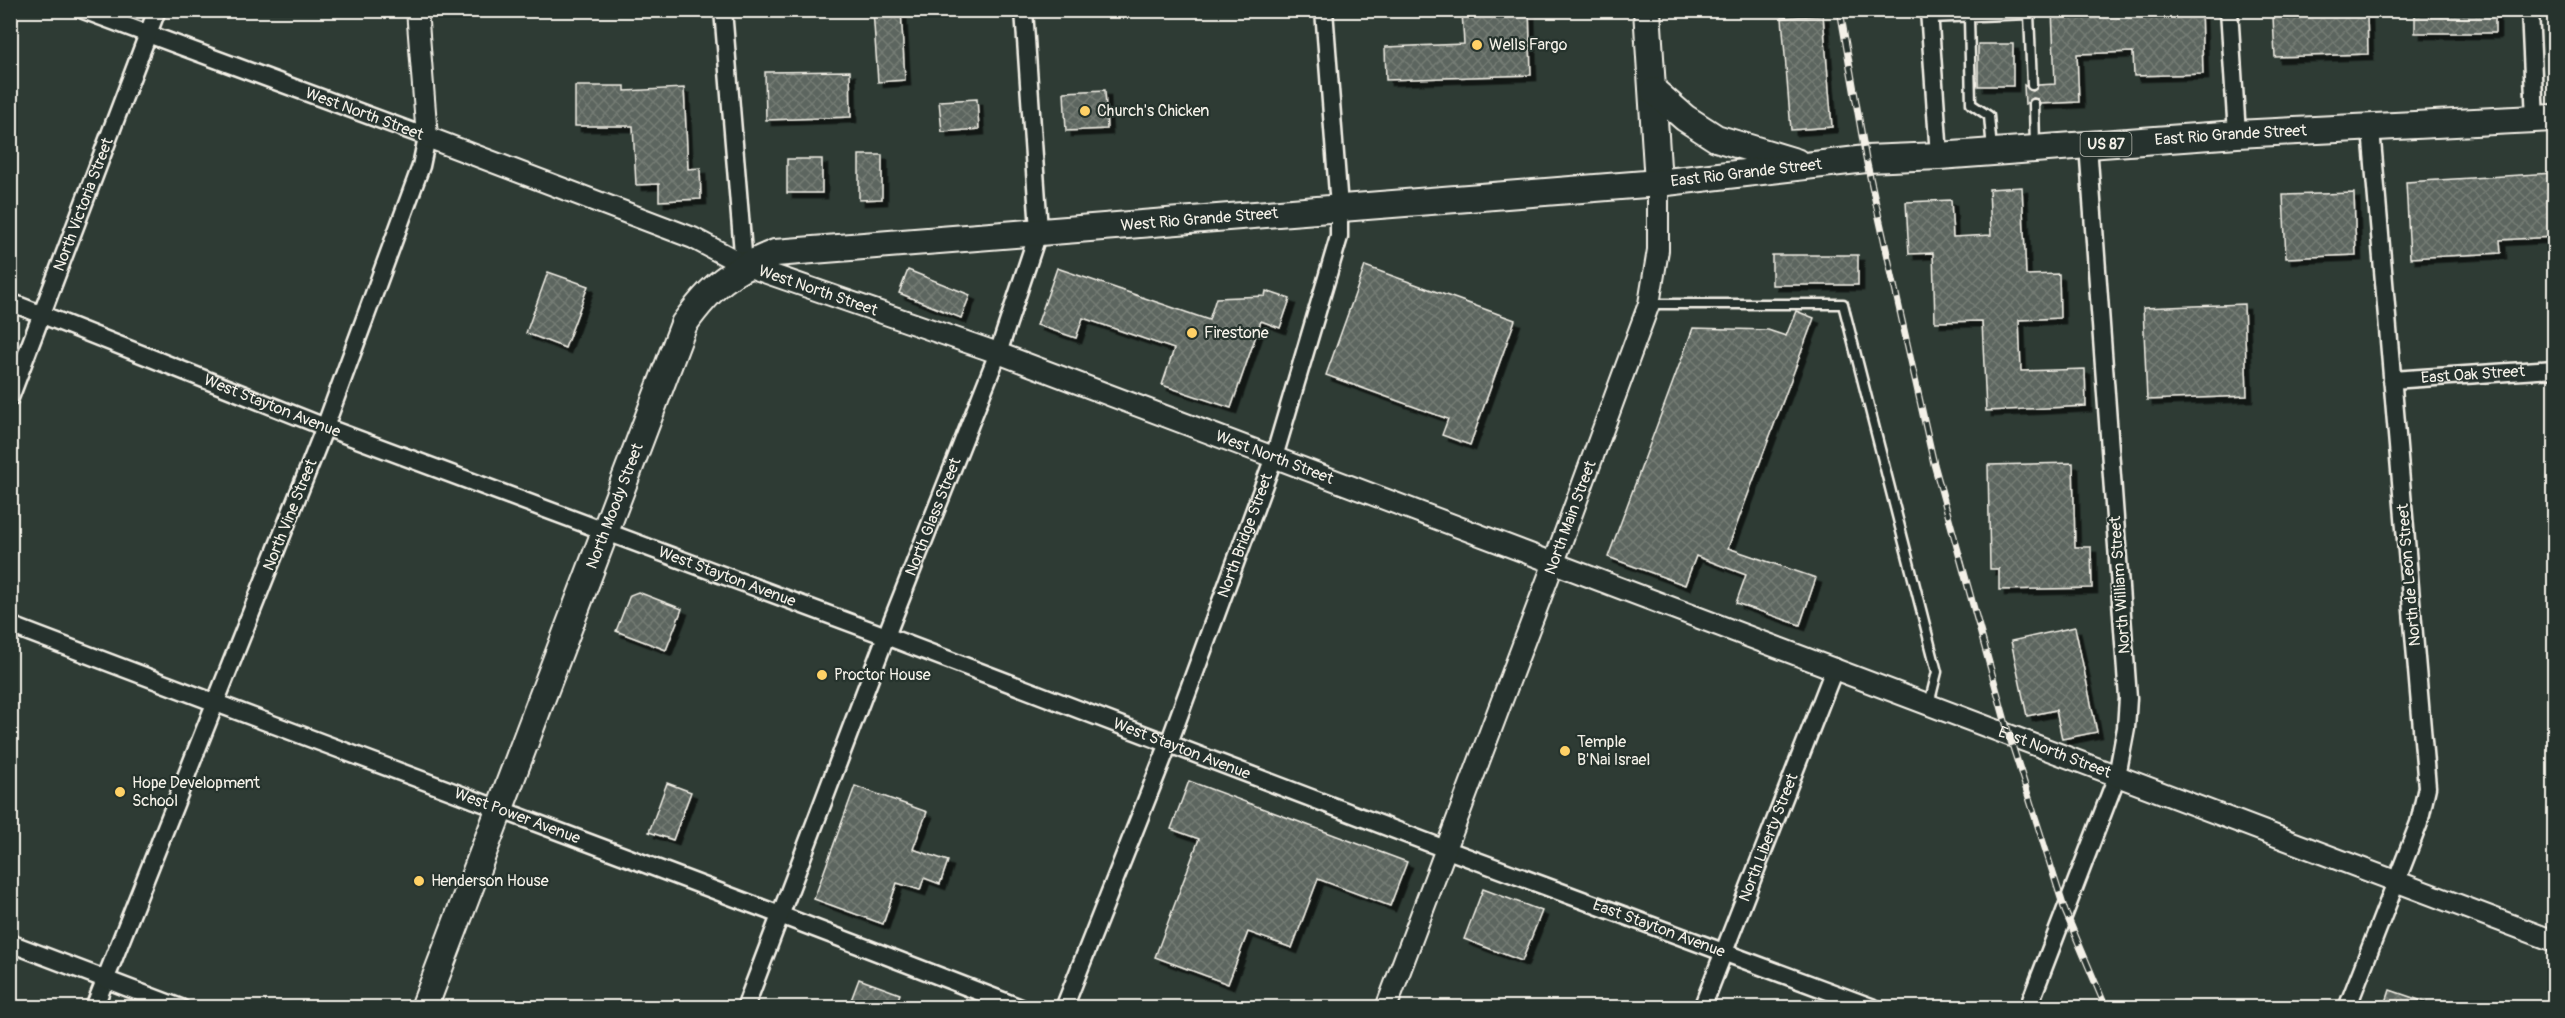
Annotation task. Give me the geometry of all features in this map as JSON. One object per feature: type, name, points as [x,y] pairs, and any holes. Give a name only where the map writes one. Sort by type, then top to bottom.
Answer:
[{"type":"main road","name":"North Main Street","points":[[1647,10],[1654,91],[1658,183]]},
{"type":"main road","points":[[1654,91],[1685,118],[1716,138],[1808,166]]},
{"type":"main road","name":"East Rio Grande Street","points":[[1658,183],[1866,159],[1939,156],[2237,134],[2371,129],[2545,118]]},
{"type":"main road","name":"West Rio Grande Street","points":[[744,266],[775,253],[1039,230],[1658,183]]},
{"type":"main road","name":"North Moody Street","points":[[424,1008],[684,324],[705,295],[744,266]]},
{"type":"street","name":"West North Street","points":[[84,10],[693,238],[744,266],[998,353],[1553,565]]},
{"type":"street","name":"North Victoria Street","points":[[10,398],[157,10]]},
{"type":"street","name":"North Vine Street","points":[[94,1008],[325,427],[421,166],[427,137],[417,10]]},
{"type":"street","points":[[723,10],[744,266]]},
{"type":"street","name":"North Glass Street","points":[[745,1008],[779,912],[998,353],[1039,230],[1024,10]]},
{"type":"street","name":"North Bridge Street","points":[[1064,1008],[1169,743],[1274,457],[1339,237],[1339,207],[1324,10]]},
{"type":"street","points":[[2229,10],[2237,134]]},
{"type":"street","points":[[2530,10],[2545,118]]},
{"type":"street","points":[[1929,14],[1939,156]]},
{"type":"street","name":"North de Leon Street","points":[[2347,1008],[2419,823],[2427,787],[2371,129]]},
{"type":"street","name":"North William Street","points":[[2028,1008],[2117,776],[2126,728],[2128,698],[2088,145]]},
{"type":"street","name":"North Main Street","points":[[1386,1008],[1649,304],[1658,250],[1658,183]]},
{"type":"street","name":"West Stayton Avenue","points":[[10,302],[325,427],[886,636],[1445,849]]},
{"type":"street","name":"East Oak Street","points":[[2392,380],[2554,369]]},
{"type":"street","name":"East North Street","points":[[1553,565],[1834,667],[2396,883],[2554,941]]},
{"type":"street","name":"West Power Avenue","points":[[10,625],[498,810],[779,912],[1021,1008]]},
{"type":"street","name":"North Liberty Street","points":[[1702,1008],[1834,667]]},
{"type":"street","name":"East Stayton Avenue","points":[[1445,849],[1723,950],[1874,1008]]},
{"type":"street","points":[[10,943],[181,1008]]},
{"type":"lane","points":[[1929,14],[1969,16],[2029,12],[2032,85]]},
{"type":"lane","points":[[1969,16],[1971,104],[1989,116],[1992,152]]},
{"type":"lane","points":[[2034,104],[2035,149]]},
{"type":"lane","points":[[1649,304],[1843,304],[1937,672],[1929,704]]},
{"type":"building","points":[[873,10],[901,10],[905,80],[878,82]]},
{"type":"building","name":"Wells Fargo","points":[[1529,10],[1531,75],[1386,80],[1385,47],[1464,44],[1462,12]]},
{"type":"building","points":[[2052,10],[2201,10],[2203,74],[2134,76],[2133,52],[2077,54],[2079,102],[2040,104],[2038,99],[2033,98],[2025,105],[2024,85],[2033,91],[2038,85],[2055,84]]},
{"type":"building","points":[[2415,10],[2495,10],[2495,33],[2415,33]]},
{"type":"building","points":[[2367,14],[2368,54],[2275,57],[2273,17]]},
{"type":"building","points":[[1823,15],[1832,127],[1791,130],[1782,18]]},
{"type":"building","points":[[1978,44],[2013,44],[2013,86],[1978,86]]},
{"type":"building","points":[[850,71],[851,117],[766,120],[765,72]]},
{"type":"building","points":[[575,86],[625,86],[625,91],[684,88],[688,169],[700,168],[701,199],[659,201],[659,184],[636,185],[633,126],[575,126]]},
{"type":"building","name":"Church's Chicken","points":[[1105,90],[1107,129],[1066,131],[1064,92]]},
{"type":"building","points":[[977,99],[979,129],[942,132],[939,101]]},
{"type":"building","points":[[859,155],[882,155],[882,199],[859,200]]},
{"type":"building","points":[[787,159],[822,159],[822,193],[787,193]]},
{"type":"building","points":[[2554,173],[2554,237],[2500,240],[2501,253],[2410,258],[2406,182]]},
{"type":"building","points":[[2022,187],[2026,275],[2059,274],[2060,318],[2019,320],[2021,371],[2085,369],[2086,406],[1986,411],[1982,321],[1935,322],[1933,253],[1909,254],[1906,202],[1951,200],[1953,237],[1991,235],[1989,189]]},
{"type":"building","points":[[2354,193],[2356,255],[2286,258],[2283,195]]},
{"type":"building","points":[[1772,255],[1858,255],[1858,285],[1772,285]]},
{"type":"building","points":[[1365,266],[1515,320],[1470,445],[1442,435],[1448,419],[1326,375]]},
{"type":"building","name":"Firestone","points":[[1057,268],[1209,320],[1216,298],[1265,296],[1266,291],[1290,299],[1280,328],[1261,321],[1231,408],[1162,385],[1174,349],[1083,318],[1076,338],[1037,325]]},
{"type":"building","points":[[908,270],[970,295],[961,318],[899,293]]},
{"type":"building","points":[[548,272],[588,286],[565,348],[526,333]]},
{"type":"building","points":[[2244,304],[2247,396],[2147,400],[2143,308]]},
{"type":"building","points":[[1796,311],[1814,318],[1728,548],[1816,578],[1800,625],[1736,603],[1746,575],[1696,556],[1685,585],[1608,557],[1693,328],[1768,330],[1786,336]]},
{"type":"building","points":[[2073,463],[2075,547],[2091,547],[2092,588],[1999,590],[1999,569],[1990,569],[1988,465]]},
{"type":"building","points":[[638,592],[682,609],[666,650],[616,631],[630,595]]},
{"type":"building","points":[[2075,627],[2097,732],[2062,739],[2056,710],[2027,716],[2011,641]]},
{"type":"building","points":[[1189,781],[1407,862],[1390,906],[1318,879],[1292,948],[1248,932],[1228,984],[1155,957],[1199,839],[1171,829]]},
{"type":"building","points":[[667,783],[691,792],[673,840],[649,832]]},
{"type":"building","points":[[855,786],[927,812],[913,849],[948,861],[940,884],[924,878],[920,890],[897,883],[883,924],[814,899]]},
{"type":"building","points":[[1483,889],[1542,911],[1522,961],[1464,939]]},
{"type":"building","points":[[859,979],[900,994],[895,1008],[848,1008]]},
{"type":"building","points":[[2390,990],[2434,1005],[2433,1008],[2384,1008]]},
{"type":"railway","points":[[1840,10],[1866,159],[1934,464],[2009,735],[2065,911],[2106,1008]]},
{"type":"place","name":"Wells Fargo","points":[[1477,45]]},
{"type":"place","name":"Church's Chicken","points":[[1085,111]]},
{"type":"place","name":"Firestone","points":[[1192,333]]},
{"type":"place","name":"Proctor House","points":[[822,675]]},
{"type":"place","name":"Temple B'Nai Israel","points":[[1565,751]]},
{"type":"place","name":"Hope Development School","points":[[120,792]]},
{"type":"place","name":"Henderson House","points":[[419,881]]}]
